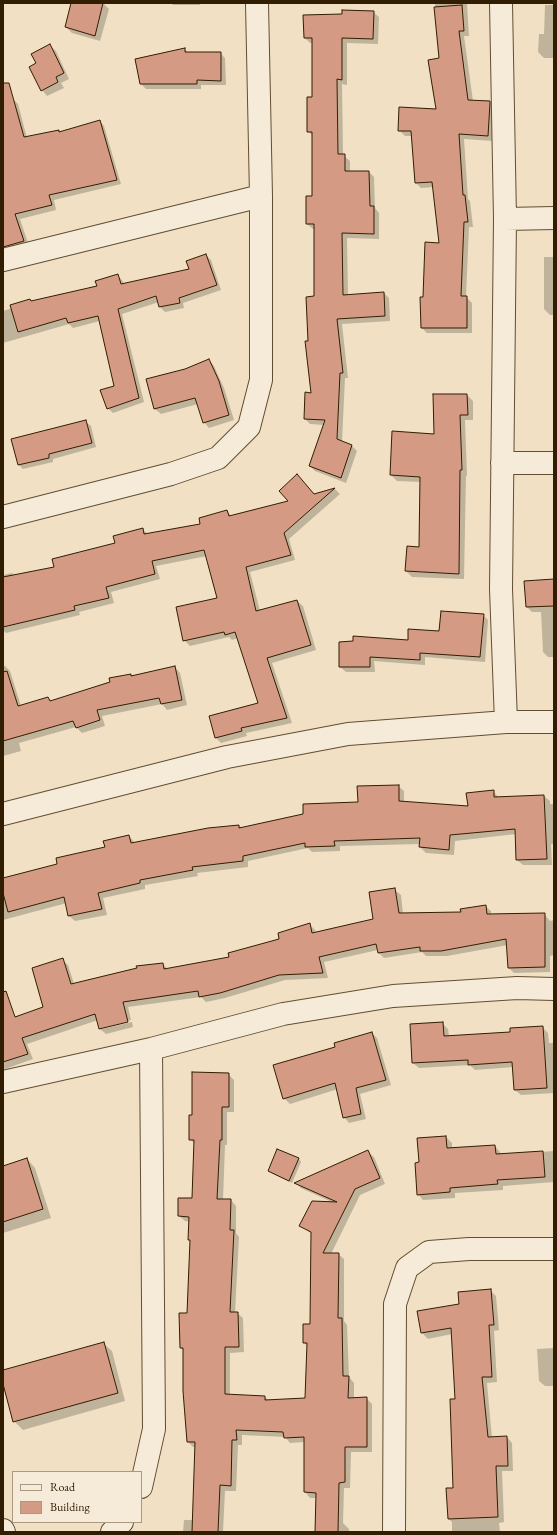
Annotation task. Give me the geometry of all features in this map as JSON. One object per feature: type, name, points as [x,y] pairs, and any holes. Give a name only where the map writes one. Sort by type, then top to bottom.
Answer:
[{"type":"street","points":[[3,517],[171,474],[218,458],[249,427],[261,380],[261,196],[258,3]]},
{"type":"street","points":[[501,3],[505,219],[501,589],[506,722]]},
{"type":"street","points":[[3,260],[261,196]]},
{"type":"street","points":[[505,219],[554,218]]},
{"type":"street","points":[[502,463],[554,463]]},
{"type":"street","points":[[3,814],[227,757],[348,734],[506,722],[554,722]]},
{"type":"street","points":[[3,1082],[151,1049],[283,1014],[393,996],[517,988],[554,989]]},
{"type":"street","points":[[142,1483],[154,1429],[151,1049]]},
{"type":"street","points":[[394,1532],[395,1304],[407,1268],[429,1252],[469,1249],[554,1249]]},
{"type":"street","points":[[112,1532],[121,1523]]},
{"type":"building","points":[[71,3],[103,3],[95,36],[65,27]]},
{"type":"building","points":[[462,5],[464,31],[459,31],[468,100],[490,101],[488,136],[459,134],[463,195],[465,195],[468,222],[464,222],[461,296],[467,296],[467,328],[421,328],[420,297],[423,297],[425,242],[439,243],[432,182],[415,183],[411,131],[398,131],[399,107],[436,109],[428,60],[439,58],[434,7]]},
{"type":"building","points":[[342,10],[374,11],[373,39],[342,38],[342,80],[337,79],[338,154],[345,154],[345,171],[369,171],[370,206],[374,206],[374,234],[342,233],[343,295],[384,292],[385,316],[337,319],[343,373],[340,373],[337,439],[352,445],[341,478],[309,466],[325,420],[304,419],[305,392],[311,393],[305,341],[308,341],[306,297],[314,296],[314,224],[306,224],[306,196],[312,196],[312,132],[307,132],[307,97],[312,97],[312,38],[304,38],[303,15],[342,14]]},
{"type":"building","points":[[50,44],[64,73],[56,77],[58,82],[41,91],[29,67],[36,63],[31,54]]},
{"type":"building","points":[[185,48],[185,52],[221,52],[221,81],[197,80],[197,84],[140,84],[135,59]]},
{"type":"building","points":[[3,83],[9,83],[24,137],[59,130],[59,132],[100,120],[117,180],[49,195],[52,205],[15,214],[24,241],[3,247]]},
{"type":"building","points":[[206,254],[217,285],[179,298],[180,303],[159,307],[156,296],[118,309],[139,398],[107,409],[100,390],[114,386],[98,316],[68,323],[66,318],[18,332],[10,305],[30,299],[31,301],[97,286],[95,281],[118,274],[121,284],[189,269],[186,261]]},
{"type":"building","points":[[209,359],[219,381],[229,415],[203,423],[195,398],[154,409],[146,379],[185,369]]},
{"type":"building","points":[[433,394],[467,394],[468,415],[460,415],[462,470],[460,470],[459,574],[405,571],[407,546],[419,547],[420,477],[390,475],[392,431],[434,434]]},
{"type":"building","points":[[86,420],[92,443],[49,454],[49,458],[18,465],[11,439]]},
{"type":"building","points":[[297,474],[314,494],[335,488],[284,533],[291,555],[246,567],[256,611],[297,600],[311,645],[267,658],[287,718],[241,728],[242,731],[215,738],[209,716],[258,703],[235,632],[225,635],[224,632],[183,641],[176,607],[217,598],[204,550],[152,561],[155,574],[106,587],[109,598],[74,606],[75,610],[3,627],[3,577],[54,567],[52,559],[115,543],[113,536],[143,528],[144,534],[200,524],[199,518],[227,510],[229,516],[288,501],[279,491]]},
{"type":"building","points":[[554,579],[554,606],[526,607],[524,581]]},
{"type":"building","points":[[441,611],[484,614],[480,657],[420,653],[420,660],[370,657],[370,667],[339,667],[339,642],[353,641],[353,636],[408,640],[408,629],[439,631]]},
{"type":"building","points":[[175,666],[182,700],[161,704],[159,698],[97,710],[100,720],[76,728],[73,721],[3,741],[3,672],[7,671],[18,706],[48,697],[50,701],[110,682],[109,678],[131,674],[131,676]]},
{"type":"building","points":[[399,785],[399,801],[468,806],[466,793],[494,790],[494,797],[544,795],[547,859],[516,860],[515,829],[450,835],[449,850],[419,847],[420,838],[334,841],[335,846],[305,847],[305,843],[243,856],[243,861],[192,867],[193,870],[140,880],[140,883],[98,893],[102,909],[68,916],[64,897],[8,912],[3,893],[3,878],[57,864],[56,858],[105,847],[103,841],[129,835],[131,843],[208,828],[239,825],[239,828],[303,814],[303,804],[358,802],[357,786]]},
{"type":"building","points":[[395,888],[399,913],[461,912],[460,909],[486,905],[487,914],[545,913],[545,967],[508,968],[506,939],[441,951],[420,951],[420,947],[378,953],[376,944],[319,957],[323,973],[279,975],[220,993],[199,997],[198,991],[123,1002],[128,1022],[99,1029],[95,1014],[22,1038],[28,1054],[3,1062],[3,992],[6,991],[15,1017],[43,1007],[32,968],[63,958],[71,984],[137,968],[136,966],[163,963],[164,969],[229,957],[228,953],[279,939],[278,933],[310,923],[312,933],[373,919],[369,892]]},
{"type":"building","points":[[443,1022],[444,1036],[510,1032],[510,1028],[543,1026],[547,1088],[514,1090],[512,1062],[468,1065],[468,1060],[412,1063],[410,1024]]},
{"type":"building","points":[[372,1032],[386,1080],[356,1088],[361,1114],[343,1118],[335,1083],[283,1099],[273,1065],[335,1047],[334,1043]]},
{"type":"building","points":[[192,1072],[229,1073],[229,1107],[222,1107],[222,1140],[220,1140],[217,1199],[231,1199],[230,1230],[234,1230],[230,1312],[238,1312],[239,1347],[225,1347],[225,1394],[265,1396],[265,1400],[305,1398],[307,1343],[303,1343],[303,1324],[310,1324],[311,1232],[299,1226],[312,1201],[337,1202],[294,1183],[368,1150],[380,1178],[355,1189],[323,1253],[339,1253],[338,1318],[342,1318],[343,1376],[349,1376],[348,1398],[367,1397],[367,1447],[345,1447],[345,1482],[339,1483],[338,1532],[315,1532],[316,1493],[304,1492],[304,1437],[284,1438],[283,1432],[236,1430],[237,1440],[232,1440],[231,1486],[220,1485],[218,1532],[192,1532],[195,1442],[187,1442],[183,1391],[183,1348],[180,1348],[179,1313],[187,1313],[190,1240],[188,1240],[189,1217],[178,1216],[178,1198],[192,1198],[194,1140],[189,1140],[189,1115],[192,1115]]},
{"type":"building","points":[[446,1136],[447,1148],[495,1145],[496,1154],[543,1151],[545,1177],[497,1180],[498,1184],[450,1188],[450,1192],[417,1195],[415,1163],[419,1162],[417,1138]]},
{"type":"building","points":[[277,1149],[299,1158],[289,1181],[268,1171]]},
{"type":"building","points":[[27,1158],[43,1209],[3,1222],[3,1166]]},
{"type":"building","points":[[491,1289],[494,1325],[489,1325],[492,1377],[482,1377],[488,1437],[507,1436],[508,1466],[496,1466],[498,1517],[448,1519],[446,1488],[453,1488],[450,1399],[455,1399],[451,1328],[421,1333],[417,1311],[459,1304],[458,1292]]},
{"type":"building","points":[[104,1342],[118,1393],[13,1422],[3,1384],[3,1370]]}]
